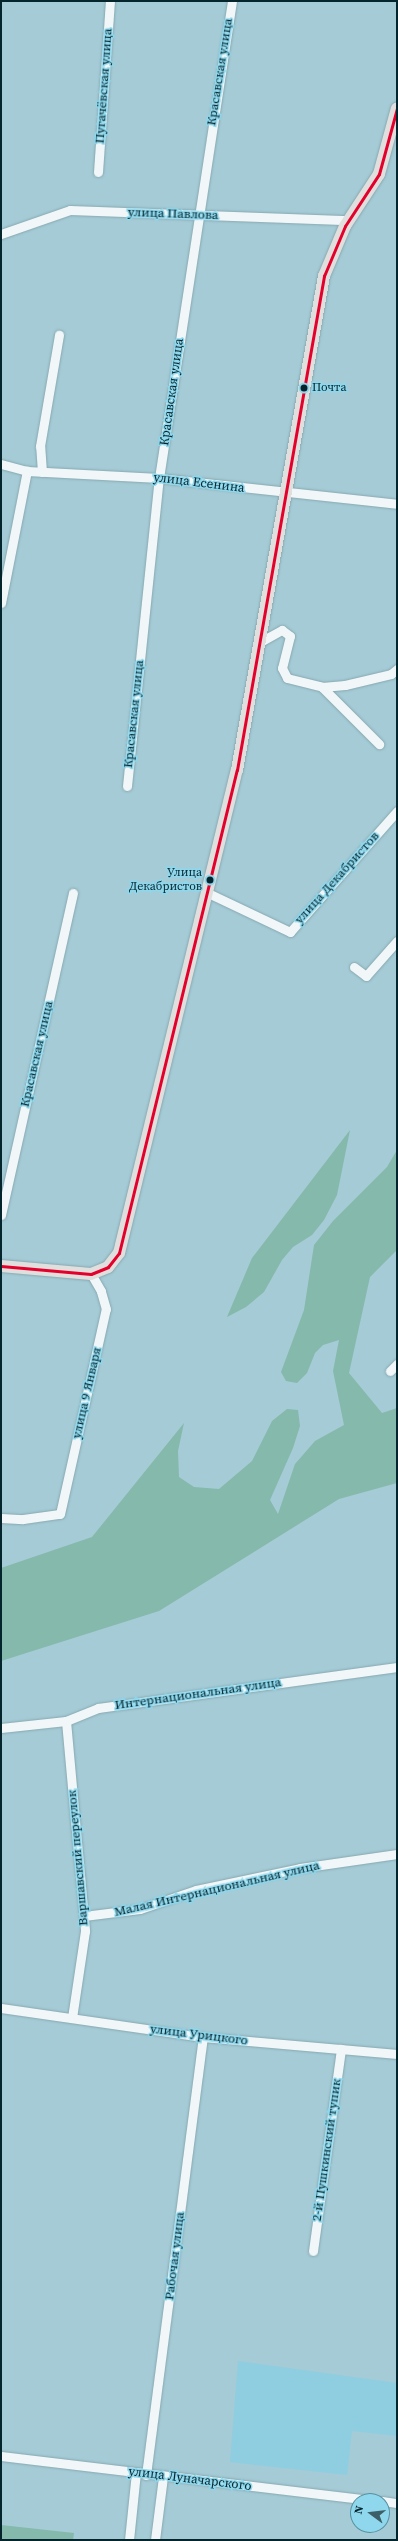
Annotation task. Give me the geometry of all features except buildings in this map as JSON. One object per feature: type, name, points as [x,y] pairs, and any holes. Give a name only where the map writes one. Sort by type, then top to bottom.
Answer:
[{"type":"main road","points":[[1,1266],[91,1274],[108,1267],[119,1253],[237,770],[324,276],[349,220],[379,174],[393,140],[397,108]]},
{"type":"street","name":"Пугачёвская улица","points":[[98,172],[110,1]]},
{"type":"street","name":"Красавская улица","points":[[127,786],[160,478],[198,215],[232,1]]},
{"type":"street","name":"улица Павлова","points":[[1,234],[70,210],[349,220]]},
{"type":"street","points":[[42,472],[40,446],[59,336]]},
{"type":"street","name":"улица Есенина","points":[[1,464],[27,471],[160,478],[286,494],[397,504]]},
{"type":"street","points":[[1,603],[27,471]]},
{"type":"street","points":[[260,642],[282,630],[290,636],[282,668],[287,678],[322,687],[345,685],[391,674],[397,669]]},
{"type":"street","points":[[322,687],[379,744]]},
{"type":"street","name":"улица Декабристов","points":[[208,893],[290,932],[397,811]]},
{"type":"street","name":"Красавская улица","points":[[1,1215],[73,893]]},
{"type":"street","points":[[354,967],[366,976],[397,941]]},
{"type":"street","name":"улица 9 Января","points":[[1,1518],[23,1519],[60,1514],[106,1309],[101,1291],[91,1274]]},
{"type":"street","points":[[390,1371],[397,1364]]},
{"type":"street","name":"Интернациональная улица","points":[[1,1728],[66,1721],[98,1708],[397,1667]]},
{"type":"street","name":"Варшавский переулок","points":[[66,1721],[85,1931],[72,2018]]},
{"type":"street","name":"Малая Интернациональная улица","points":[[84,1916],[140,1909],[196,1890],[300,1868],[397,1854]]},
{"type":"street","name":"улица Урицкого","points":[[1,2008],[203,2037],[397,2054]]},
{"type":"street","name":"Рабочая улица","points":[[146,2475],[203,2037]]},
{"type":"street","name":"2-й Пушкинский тупик","points":[[313,2251],[341,2049]]},
{"type":"street","name":"улица Луначарского","points":[[1,2456],[136,2472],[146,2475],[350,2498]]},
{"type":"street","points":[[128,2540],[136,2472]]},
{"type":"street","points":[[155,2540],[163,2477]]},
{"type":"shaded area","points":[[238,2361],[397,2383],[397,2436],[352,2431],[347,2475],[230,2462]]},
{"type":"green space","points":[[350,1130],[337,1195],[324,1220],[312,1235],[293,1247],[282,1260],[264,1292],[246,1307],[227,1317],[252,1258]]},
{"type":"green space","points":[[397,1150],[397,1250],[370,1277],[349,1373],[382,1413],[397,1408],[397,1483],[339,1499],[159,1611],[1,1661],[1,1568],[92,1537],[184,1423],[178,1451],[179,1477],[194,1487],[219,1489],[252,1461],[272,1421],[287,1409],[298,1410],[300,1426],[293,1448],[270,1500],[278,1514],[295,1464],[315,1441],[344,1425],[333,1371],[339,1340],[323,1345],[315,1353],[307,1373],[297,1383],[286,1381],[281,1372],[304,1310],[314,1245],[333,1221],[387,1167]]},
{"type":"green space","points":[[1,2525],[74,2533],[73,2540],[1,2540]]},
{"type":"transit line","points":[[1,1266],[91,1274],[108,1267],[119,1253],[237,770],[324,276],[345,226],[379,174],[397,108]]},
{"type":"place","name":"Почта","points":[[304,388]]},
{"type":"place","name":"Улица Декабристов","points":[[210,880]]}]
